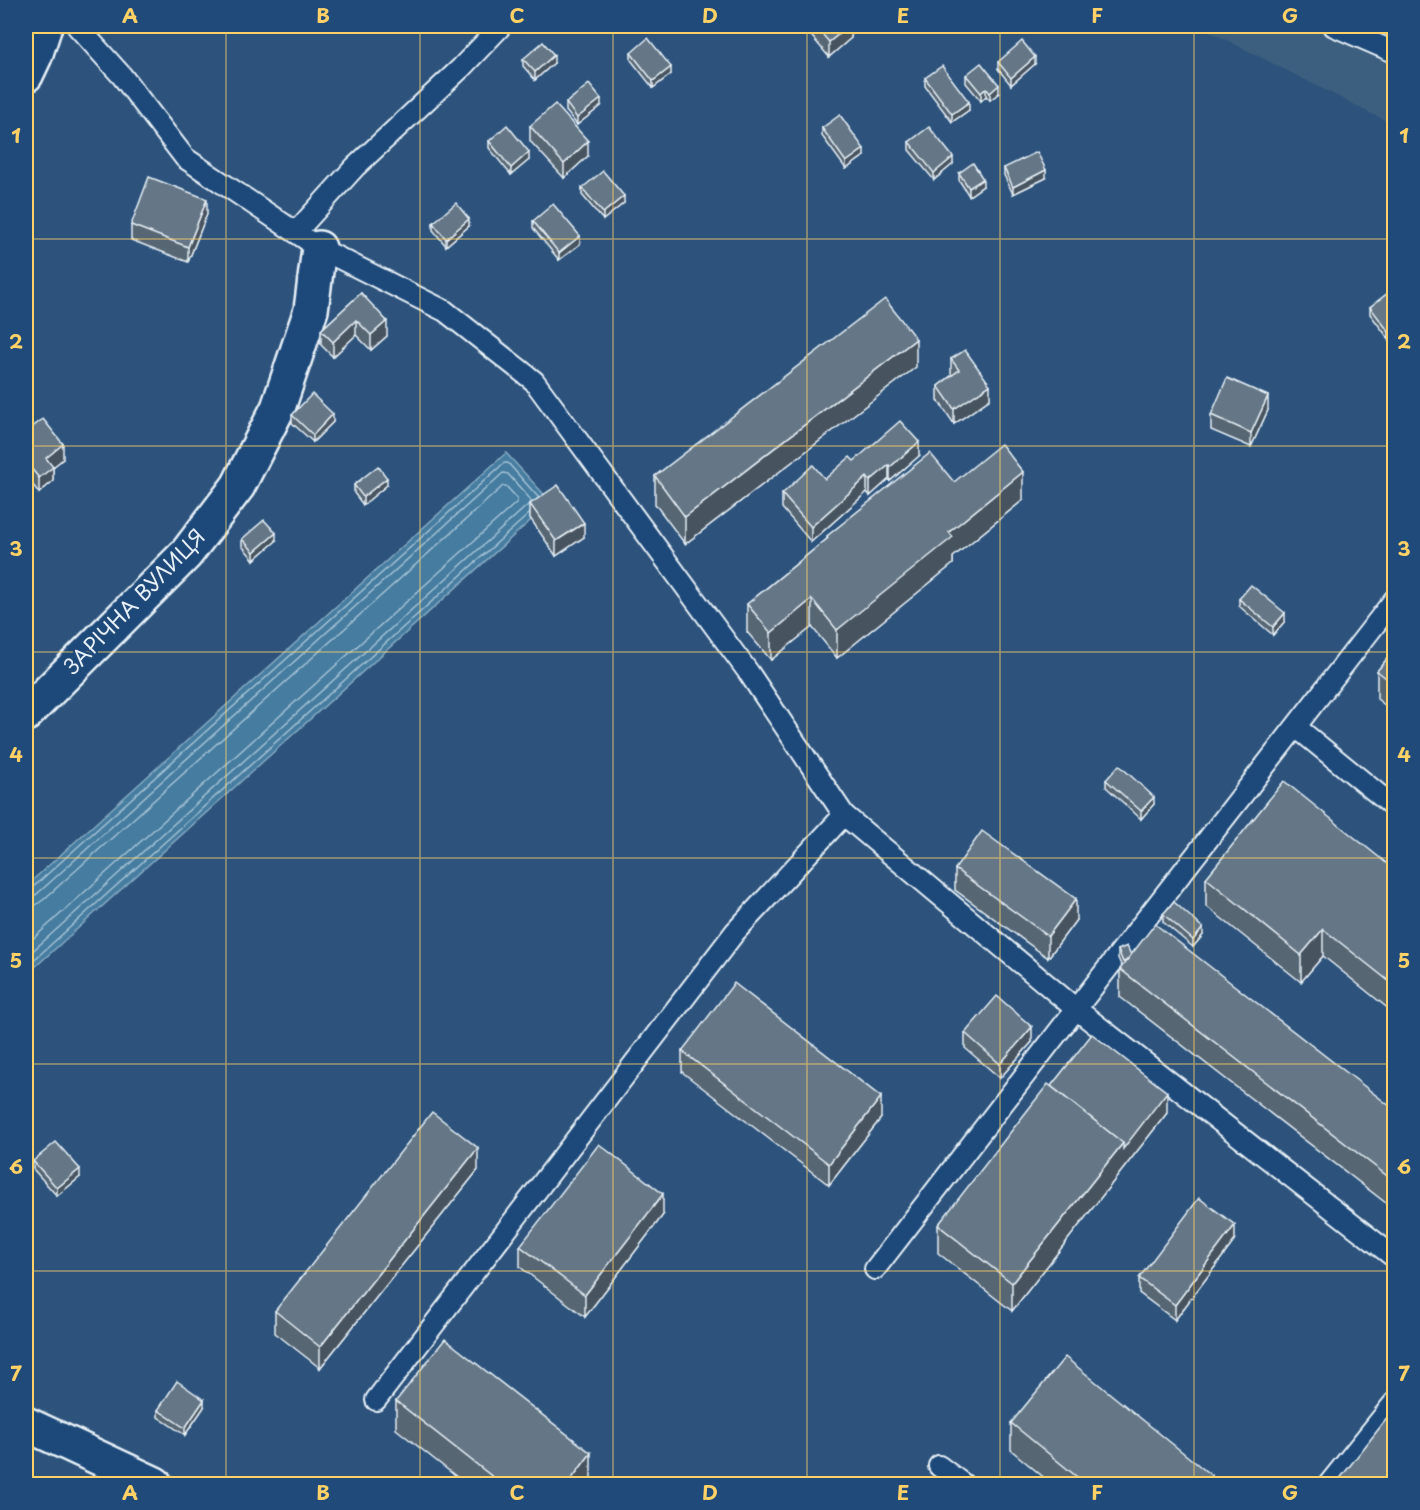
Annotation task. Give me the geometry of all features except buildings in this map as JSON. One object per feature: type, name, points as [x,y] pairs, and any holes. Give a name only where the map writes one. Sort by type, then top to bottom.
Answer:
[{"type":"street","points":[[26,75],[45,26]]},
{"type":"street","name":"ЗАРІЧНА ВУЛИЦЯ","points":[[26,714],[186,554],[238,486],[278,408],[311,310],[307,240]]},
{"type":"street","points":[[26,1424],[155,1485]]},
{"type":"lane","points":[[77,26],[122,76],[185,158],[307,240],[445,311],[534,381],[749,674],[844,815],[1076,1009],[1395,1257]]},
{"type":"lane","points":[[307,240],[355,167],[461,68],[501,26]]},
{"type":"lane","points":[[1334,26],[1395,51]]},
{"type":"lane","points":[[875,1269],[1395,600]]},
{"type":"lane","points":[[1296,727],[1395,807]]},
{"type":"lane","points":[[376,1400],[735,932],[844,815]]},
{"type":"lane","points":[[1329,1485],[1395,1403]]},
{"type":"lane","points":[[939,1466],[963,1485]]},
{"type":"shaded area","points":[[1199,26],[1394,26],[1394,125]]},
{"type":"water","points":[[506,453],[551,502],[26,975],[26,886]]}]
